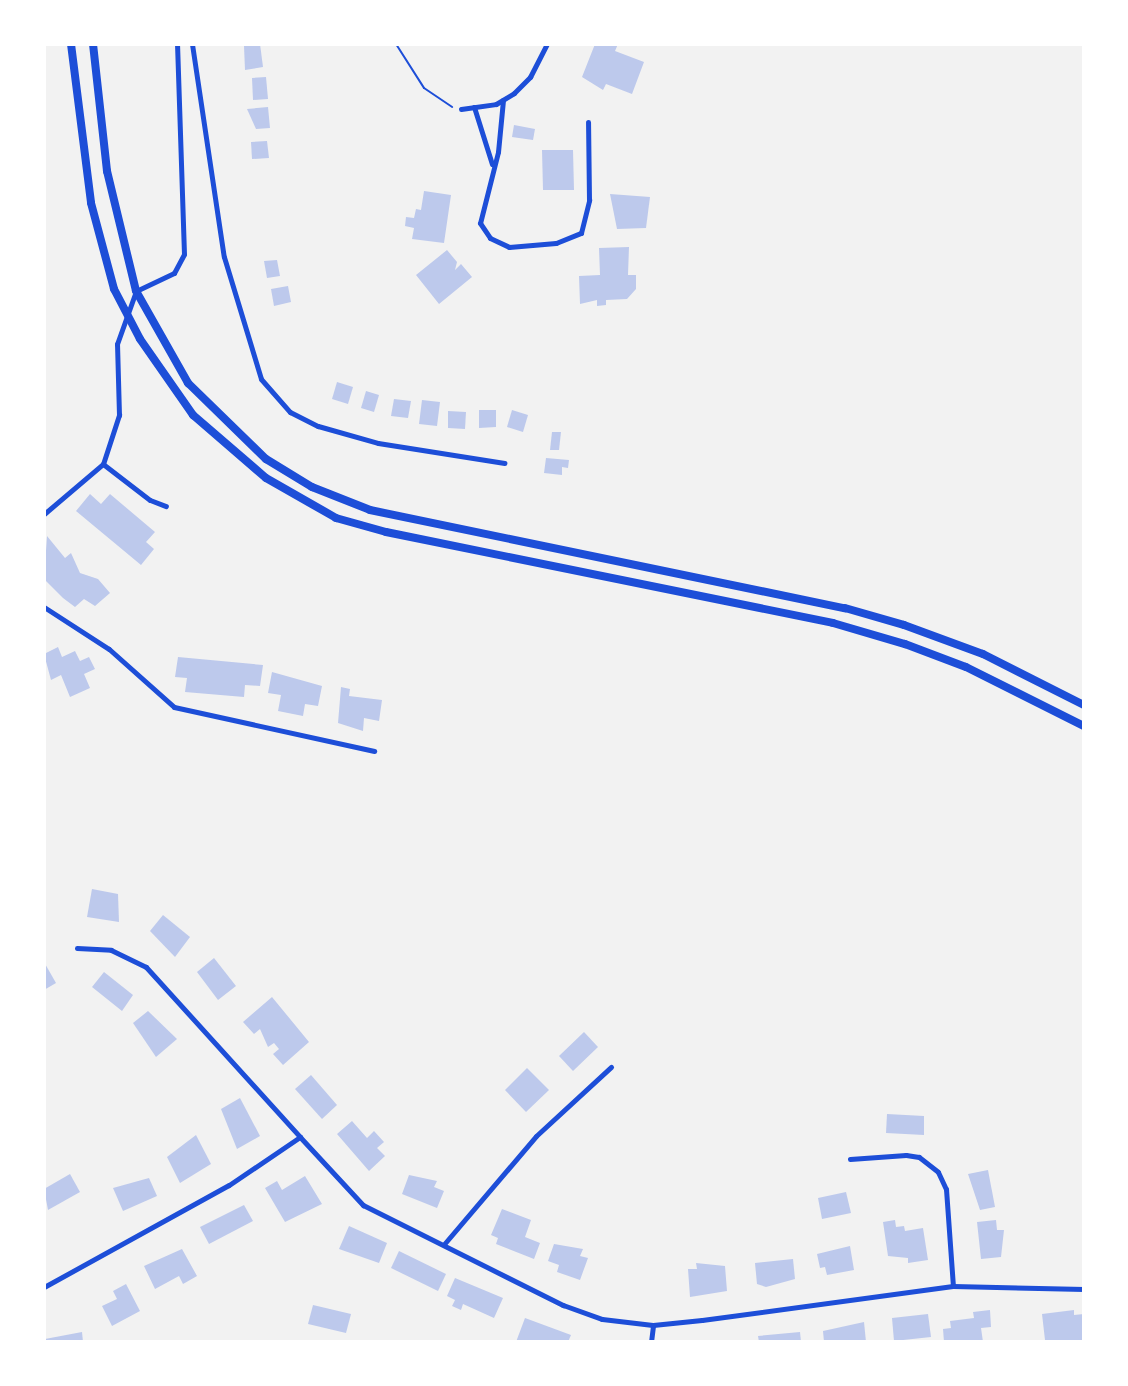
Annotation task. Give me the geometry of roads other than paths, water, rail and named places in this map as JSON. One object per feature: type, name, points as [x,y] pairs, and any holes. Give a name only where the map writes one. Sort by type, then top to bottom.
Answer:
[{"type":"main road","points":[[71,44],[91,203],[114,289],[127,315],[193,415],[229,450],[299,500],[336,518],[833,623],[966,667],[1084,726]]},
{"type":"main road","points":[[93,44],[107,171],[136,291],[170,356],[226,425],[266,459],[312,487],[396,516],[860,612],[983,654],[1084,705]]},
{"type":"street","points":[[44,514],[103,464],[119,415],[117,344],[136,291],[174,273],[184,254],[177,44]]},
{"type":"street","points":[[192,44],[224,257],[261,379],[290,412],[318,426],[378,443],[504,463]]},
{"type":"street","points":[[461,109],[503,100],[530,77],[547,44]]},
{"type":"street","points":[[503,100],[480,223],[490,238],[509,247],[572,239],[586,224],[588,122]]},
{"type":"street","points":[[474,107],[492,165]]},
{"type":"street","points":[[103,464],[150,500],[166,506]]},
{"type":"street","points":[[44,607],[109,649],[174,707],[374,751]]},
{"type":"street","points":[[77,948],[111,950],[146,967],[363,1205],[445,1243],[563,1305],[602,1319],[653,1325],[953,1286],[1084,1289]]},
{"type":"street","points":[[445,1243],[536,1136],[611,1067]]},
{"type":"street","points":[[44,1287],[229,1185],[300,1137]]},
{"type":"street","points":[[850,1159],[906,1155],[919,1157],[938,1172],[946,1189],[953,1286]]},
{"type":"street","points":[[651,1342],[653,1325]]}]
